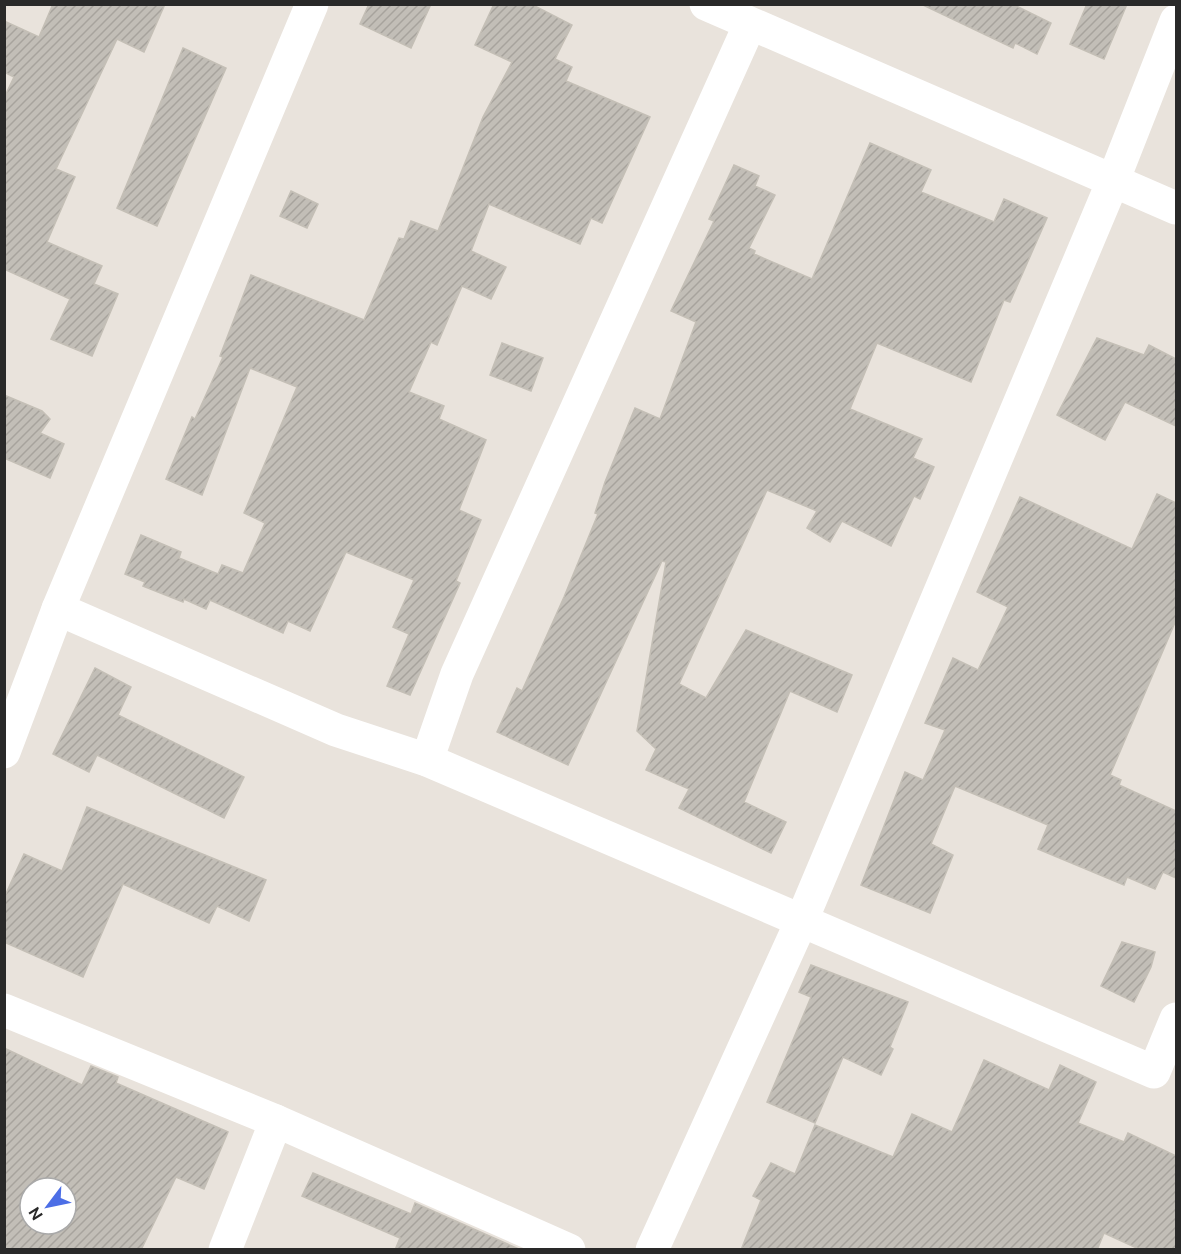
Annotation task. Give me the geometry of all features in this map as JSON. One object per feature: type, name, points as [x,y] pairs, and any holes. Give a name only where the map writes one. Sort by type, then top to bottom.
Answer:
[{"type":"street","points":[[4,752],[58,609],[312,4]]},
{"type":"street","points":[[706,4],[1176,208]]},
{"type":"street","points":[[652,1250],[801,922],[1113,181],[1176,21]]},
{"type":"street","points":[[426,760],[462,663],[750,24]]},
{"type":"street","points":[[58,609],[336,730],[426,760],[1154,1072],[1176,1019]]},
{"type":"street","points":[[4,1010],[276,1121],[569,1250]]},
{"type":"street","points":[[225,1250],[276,1121]]},
{"type":"building","points":[[53,4],[165,4],[144,52],[117,39],[56,169],[75,177],[47,242],[102,266],[94,284],[118,294],[92,356],[51,339],[70,299],[4,269],[4,98],[14,77],[4,72],[4,21],[39,37]]},
{"type":"building","points":[[369,4],[431,4],[411,48],[360,24]]},
{"type":"building","points":[[494,4],[531,4],[572,25],[555,59],[572,67],[566,81],[650,117],[602,223],[591,218],[580,244],[489,204],[471,251],[506,267],[491,299],[462,286],[437,345],[431,342],[409,392],[444,406],[439,419],[486,440],[459,510],[481,520],[456,581],[460,583],[410,695],[387,686],[409,634],[393,627],[414,580],[346,552],[310,631],[288,621],[283,633],[210,600],[206,609],[184,599],[183,602],[143,586],[145,582],[125,574],[141,535],[181,552],[179,558],[218,574],[222,565],[243,573],[265,523],[244,513],[297,387],[250,368],[202,495],[166,479],[192,417],[195,419],[223,357],[220,356],[251,275],[364,320],[399,238],[404,239],[411,221],[438,231],[483,117],[512,62],[475,45]]},
{"type":"building","points":[[921,4],[1012,4],[1051,23],[1037,54],[1015,43],[1013,48]]},
{"type":"building","points":[[1087,4],[1127,4],[1104,59],[1070,44]]},
{"type":"building","points":[[183,48],[226,68],[157,226],[117,208]]},
{"type":"building","points":[[870,143],[931,170],[921,192],[994,222],[1004,199],[1047,218],[1010,302],[1004,300],[971,382],[877,343],[850,409],[922,439],[913,458],[934,467],[920,499],[914,496],[891,546],[842,521],[830,542],[807,528],[817,511],[767,490],[679,684],[706,698],[746,630],[852,675],[837,712],[790,691],[744,802],[786,822],[771,853],[679,808],[689,789],[646,770],[656,749],[637,731],[666,562],[662,561],[568,765],[497,732],[517,688],[522,691],[564,597],[598,514],[595,513],[605,482],[635,408],[660,419],[696,322],[671,311],[714,221],[709,219],[734,165],[759,176],[755,186],[775,195],[749,248],[755,251],[754,254],[812,279]]},
{"type":"building","points":[[291,191],[318,204],[307,228],[280,216]]},
{"type":"building","points":[[1097,338],[1144,355],[1149,345],[1176,359],[1176,426],[1125,402],[1105,440],[1057,415]]},
{"type":"building","points":[[502,343],[543,358],[531,391],[490,375]]},
{"type":"building","points":[[4,395],[42,411],[50,419],[40,433],[64,444],[50,478],[4,458]]},
{"type":"building","points":[[1157,494],[1176,503],[1176,620],[1110,775],[1121,780],[1119,785],[1176,811],[1176,878],[1163,872],[1155,889],[1127,877],[1124,885],[1038,849],[1048,825],[955,786],[931,844],[953,855],[930,913],[861,885],[905,772],[923,780],[945,730],[925,723],[953,658],[978,670],[1008,607],[977,592],[1020,497],[1132,549]]},
{"type":"building","points":[[95,668],[131,687],[118,715],[244,777],[224,818],[97,755],[89,772],[53,754]]},
{"type":"building","points":[[87,807],[266,880],[249,921],[217,906],[209,923],[123,884],[83,977],[4,942],[4,898],[24,854],[62,871]]},
{"type":"building","points":[[1122,942],[1155,952],[1151,967],[1134,1002],[1101,986]]},
{"type":"building","points":[[811,965],[908,1002],[890,1047],[893,1049],[881,1075],[843,1057],[815,1123],[767,1102],[811,997],[799,992]]},
{"type":"building","points":[[4,1048],[82,1085],[91,1066],[118,1077],[116,1083],[228,1132],[204,1189],[176,1177],[141,1250],[4,1250]]},
{"type":"building","points":[[984,1060],[1049,1090],[1060,1065],[1096,1082],[1078,1123],[1124,1142],[1128,1133],[1176,1156],[1176,1250],[1141,1250],[1104,1233],[1097,1250],[741,1250],[761,1200],[753,1196],[771,1163],[795,1174],[815,1125],[893,1157],[912,1114],[952,1132]]},
{"type":"building","points":[[313,1173],[411,1214],[415,1203],[521,1250],[395,1250],[400,1238],[302,1196]]}]
